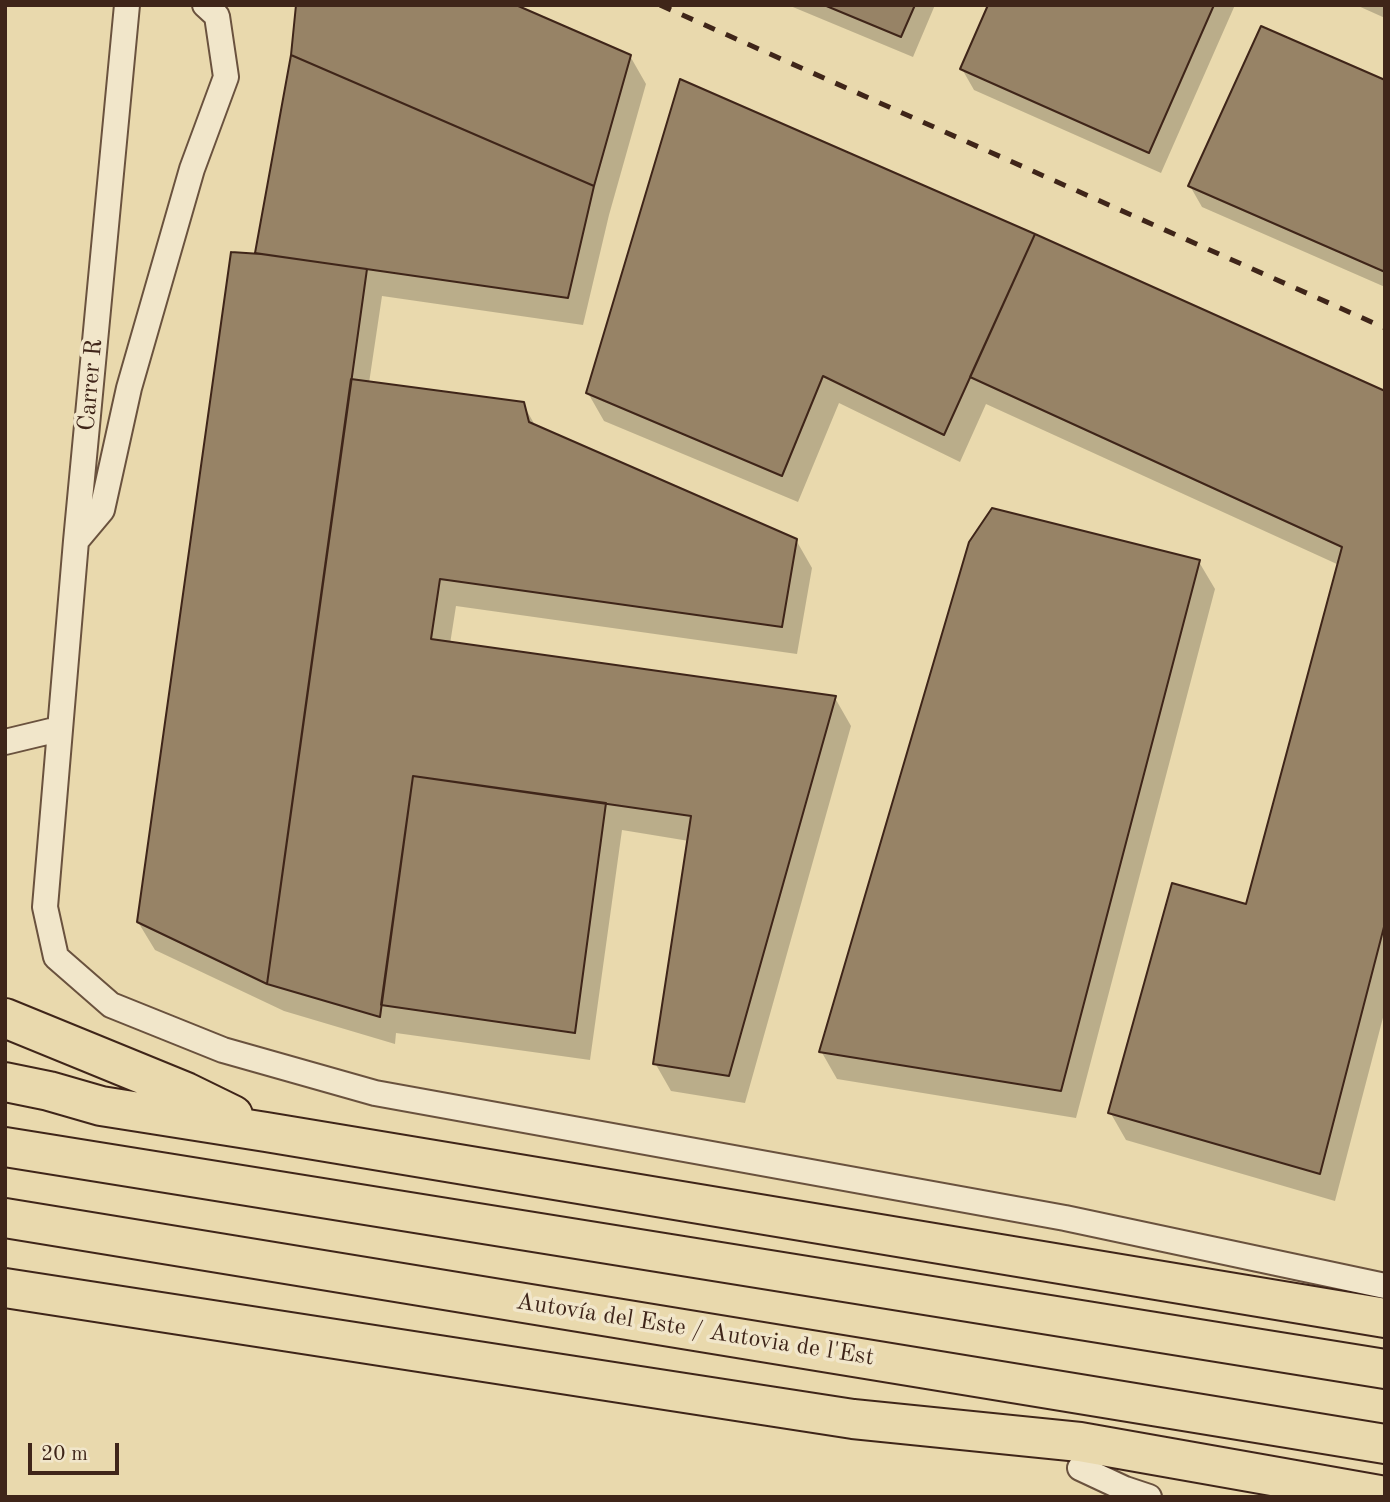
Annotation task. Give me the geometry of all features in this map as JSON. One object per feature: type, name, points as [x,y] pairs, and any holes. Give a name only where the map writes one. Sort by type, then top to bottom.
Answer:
[{"type":"highway","points":[[5,1018],[186,1092],[266,1132]]},
{"type":"highway","points":[[5,1082],[101,1106],[1385,1318]]},
{"type":"highway","points":[[5,1100],[49,1107],[101,1106]]},
{"type":"highway","points":[[5,1147],[1385,1369]]},
{"type":"highway","name":"Autovía del Este / Autovia de l'Est","points":[[5,1218],[1385,1444]]},
{"type":"highway","points":[[5,1288],[853,1419],[1080,1442],[1385,1496]]},
{"type":"highway","points":[[853,1419],[1080,1468],[1128,1470],[1258,1497]]},
{"type":"street","name":"Carrer R","points":[[127,5],[76,541],[45,907],[56,957],[111,1005],[223,1050],[375,1093],[1065,1218],[1385,1286]]},
{"type":"street","points":[[76,541],[102,510],[129,388],[192,169],[226,77],[218,16],[205,5]]},
{"type":"street","points":[[5,742],[59,729]]},
{"type":"street","points":[[1080,1468],[1149,1497]]},
{"type":"building","points":[[296,5],[516,5],[631,55],[594,186],[291,55]]},
{"type":"building","points":[[824,5],[915,5],[901,37]]},
{"type":"building","points":[[988,5],[1214,5],[1149,153],[960,69]]},
{"type":"building","points":[[1261,26],[1385,80],[1385,272],[1188,186]]},
{"type":"building","points":[[291,55],[594,186],[568,298],[255,253]]},
{"type":"building","points":[[680,79],[1035,234],[944,435],[823,376],[782,476],[586,393]]},
{"type":"building","points":[[1035,234],[1385,391],[1385,923],[1320,1174],[1108,1113],[1172,883],[1246,904],[1342,547],[970,377]]},
{"type":"building","points":[[231,252],[367,269],[267,984],[137,922]]},
{"type":"building","points":[[351,379],[524,402],[529,422],[797,539],[782,627],[440,579],[431,639],[836,696],[729,1076],[653,1064],[691,816],[413,776],[380,1017],[267,984]]},
{"type":"building","points":[[992,508],[1200,560],[1061,1091],[819,1052],[969,542]]},
{"type":"building","points":[[413,776],[606,803],[575,1033],[381,1005]]},
{"type":"railway","points":[[660,5],[1385,328]]}]
